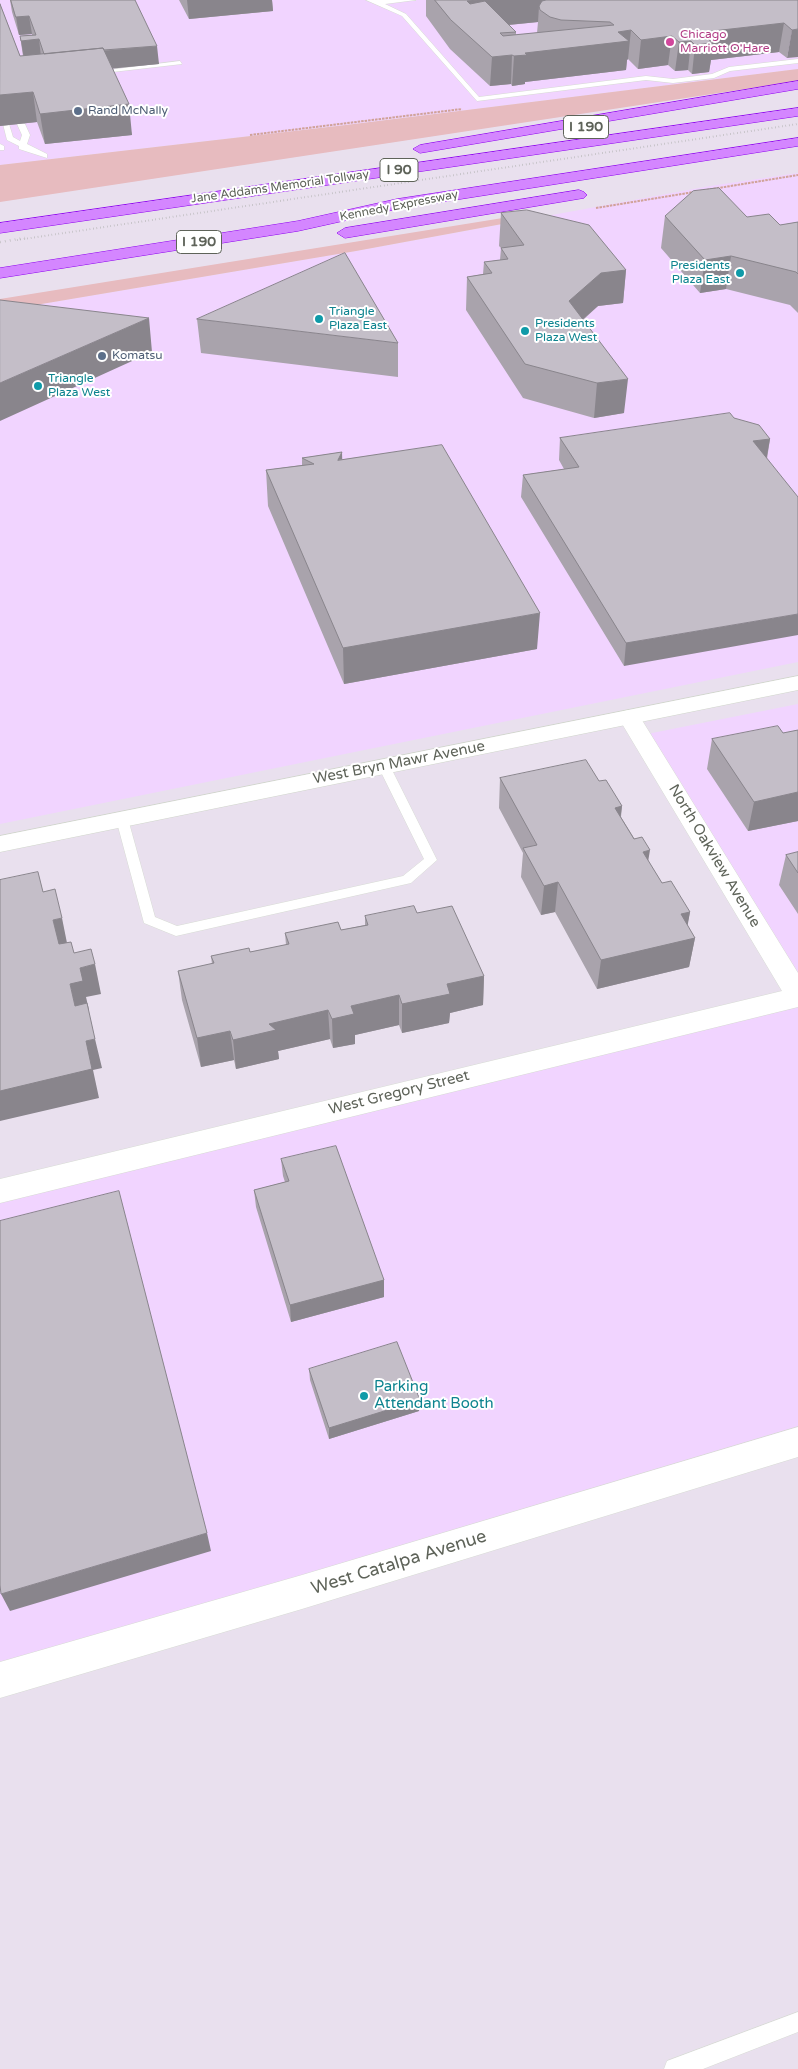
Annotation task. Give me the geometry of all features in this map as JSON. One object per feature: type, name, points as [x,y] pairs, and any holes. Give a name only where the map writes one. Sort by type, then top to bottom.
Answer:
[{"type":"highway","name":"I 190","points":[[798,85],[547,126],[403,153],[798,96]]},
{"type":"highway","name":"Jane Addams Memorial Tollway","points":[[0,228],[798,112]]},
{"type":"highway","name":"Kennedy Expressway","points":[[0,273],[298,226],[397,204],[798,142]]},
{"type":"highway","points":[[0,288],[592,193]]},
{"type":"highway","name":"I 90","points":[[0,260],[290,216],[397,204]]},
{"type":"street","name":"West Bryn Mawr Avenue","points":[[0,844],[798,683]]},
{"type":"street","name":"North Oakview Avenue","points":[[629,717],[798,996]]},
{"type":"street","name":"West Gregory Street","points":[[0,1191],[798,996]]},
{"type":"street","name":"West Catalpa Avenue","points":[[0,1680],[302,1592],[798,1442]]},
{"type":"lane","points":[[372,1],[413,0]]},
{"type":"lane","points":[[372,1],[404,14],[477,99],[646,78],[673,81],[714,76],[729,69],[798,61]]},
{"type":"lane","points":[[85,73],[180,63]]},
{"type":"lane","points":[[21,124],[26,135],[22,147]]},
{"type":"lane","points":[[6,126],[10,138],[22,147],[44,156]]},
{"type":"lane","points":[[0,148],[10,138]]},
{"type":"lane","points":[[122,819],[149,920],[176,931],[407,880],[431,860],[384,766]]},
{"type":"lane","points":[[675,2069],[798,2022]]},
{"type":"path","points":[[587,210],[798,175]]},
{"type":"shaded area","points":[[0,0],[798,0],[798,69],[346,125],[0,165]]},
{"type":"shaded area","points":[[798,69],[798,81],[0,202],[0,165],[346,125]]},
{"type":"shaded area","points":[[798,173],[798,662],[0,824],[0,311],[356,251],[710,186]]},
{"type":"shaded area","points":[[509,217],[513,222],[356,251],[0,311],[0,299]]},
{"type":"shaded area","points":[[798,704],[798,987],[642,735]]},
{"type":"shaded area","points":[[798,999],[798,1436],[0,1672],[0,1192]]},
{"type":"building","points":[[11,0],[135,0],[157,46],[104,50],[103,48],[44,54],[39,39],[21,41],[20,36],[36,35],[29,16],[16,17]]},
{"type":"building","points":[[435,0],[478,0],[467,1],[470,4],[485,1],[516,32],[500,33],[503,36],[614,25],[610,22],[561,20],[550,17],[540,10],[539,6],[542,1],[546,0],[798,0],[798,29],[792,30],[784,23],[695,33],[702,39],[708,39],[713,43],[695,45],[691,41],[679,42],[672,36],[641,40],[631,30],[618,32],[629,41],[525,53],[527,55],[492,57],[451,20]]},
{"type":"building","points":[[0,4],[20,56],[103,48],[129,104],[40,114],[33,92],[0,95]]},
{"type":"building","points":[[719,188],[747,217],[769,214],[780,225],[798,222],[798,274],[731,256],[705,260],[665,216],[693,191]]},
{"type":"building","name":"Presidents Plaza West","points":[[527,210],[589,225],[626,270],[601,273],[569,301],[628,379],[597,383],[525,364],[467,277],[492,273],[484,262],[508,259],[501,248],[524,245],[501,213]]},
{"type":"building","points":[[345,253],[398,343],[197,319]]},
{"type":"building","points":[[0,300],[149,318],[0,383]]},
{"type":"building","points":[[730,413],[734,418],[759,425],[770,439],[753,441],[798,497],[798,614],[626,643],[523,475],[579,467],[560,438]]},
{"type":"building","points":[[442,445],[540,613],[343,648],[266,470],[314,464],[302,458],[342,452],[338,460]]},
{"type":"building","points":[[778,726],[783,733],[798,730],[798,792],[754,802],[712,739]]},
{"type":"building","points":[[586,760],[599,781],[606,780],[622,806],[615,808],[634,839],[642,837],[650,850],[643,852],[662,883],[671,881],[690,912],[681,914],[695,938],[601,960],[558,882],[544,886],[523,848],[537,845],[500,778]]},
{"type":"building","points":[[798,852],[798,873],[786,855]]},
{"type":"building","points":[[38,872],[43,892],[55,889],[62,918],[53,920],[59,944],[71,942],[74,953],[91,949],[95,964],[80,968],[83,981],[70,984],[75,1006],[87,1003],[95,1039],[86,1041],[92,1069],[0,1091],[0,880]]},
{"type":"building","points":[[414,906],[417,913],[452,906],[484,976],[447,984],[450,994],[402,1004],[399,995],[351,1006],[354,1014],[332,1019],[328,1010],[269,1024],[276,1030],[233,1040],[230,1031],[197,1038],[178,971],[214,963],[211,956],[249,948],[250,952],[289,944],[285,933],[338,922],[341,930],[368,925],[365,916]]},
{"type":"building","points":[[336,1146],[384,1280],[290,1305],[254,1190],[289,1181],[281,1159]]},
{"type":"building","points":[[119,1191],[207,1533],[1,1594],[0,1221]]},
{"type":"building","name":"Parking Attendant Booth","points":[[397,1342],[420,1400],[329,1428],[309,1369]]},
{"type":"railway","points":[[17,240],[798,124]]},
{"type":"railway","points":[[0,242],[25,238]]},
{"type":"place","name":"Chicago Marriott O'Hare","points":[[670,42]]},
{"type":"place","name":"Rand McNally","points":[[78,111]]},
{"type":"place","name":"Presidents Plaza East","points":[[740,273]]},
{"type":"place","name":"Triangle Plaza East","points":[[319,319]]},
{"type":"place","name":"Presidents Plaza West","points":[[525,331]]},
{"type":"place","name":"Komatsu","points":[[102,356]]},
{"type":"place","name":"Triangle Plaza West","points":[[38,386]]},
{"type":"place","name":"Parking Attendant Booth","points":[[364,1396]]}]
